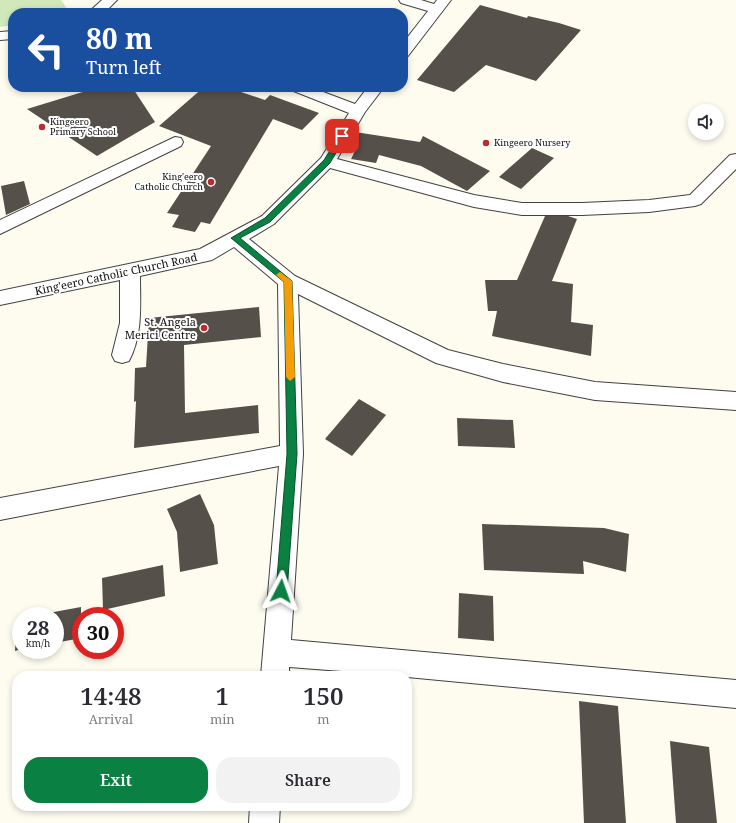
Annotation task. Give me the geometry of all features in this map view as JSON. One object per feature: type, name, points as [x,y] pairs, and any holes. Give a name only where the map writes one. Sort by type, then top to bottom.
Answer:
[{"type":"street","points":[[101,8],[110,0]]},
{"type":"street","points":[[406,0],[440,5],[408,47]]},
{"type":"street","points":[[309,92],[358,111]]},
{"type":"street","name":"King'eero Catholic Church Road","points":[[0,298],[205,255],[268,220],[327,162],[358,111],[372,92]]},
{"type":"street","points":[[0,228],[175,142]]},
{"type":"street","points":[[327,162],[474,201],[522,209],[582,209],[649,206],[695,200],[736,159]]},
{"type":"street","points":[[235,238],[288,281],[443,357],[503,372],[595,391],[736,401]]},
{"type":"street","points":[[122,355],[130,323],[130,271]]},
{"type":"street","points":[[288,281],[292,454],[276,664],[383,671]]},
{"type":"street","points":[[0,509],[292,454]]},
{"type":"street","points":[[412,673],[736,694]]},
{"type":"street","points":[[264,823],[265,811]]},
{"type":"green space","points":[[0,0],[61,0],[67,8],[8,8],[8,26],[0,27]]},
{"type":"building","points":[[480,5],[527,18],[528,16],[559,23],[581,30],[536,81],[486,65],[454,92],[417,80]]},
{"type":"building","points":[[83,92],[135,92],[155,122],[97,156],[27,109]]},
{"type":"building","points":[[198,92],[241,92],[265,100],[270,95],[319,113],[302,130],[273,119],[210,224],[201,222],[195,232],[172,227],[179,215],[167,213],[211,146],[159,126]]},
{"type":"building","points":[[355,132],[420,142],[423,136],[490,171],[467,191],[421,166],[379,155],[376,163],[351,159],[356,149],[351,148]]},
{"type":"building","points":[[532,148],[554,158],[521,189],[499,177]]},
{"type":"building","points":[[24,181],[30,204],[6,215],[1,186]]},
{"type":"building","points":[[545,216],[568,216],[577,219],[552,281],[573,284],[571,322],[593,325],[591,356],[492,336],[497,311],[488,311],[485,280],[517,280]]},
{"type":"building","points":[[259,307],[261,337],[184,345],[185,413],[258,405],[259,433],[134,448],[136,401],[134,402],[135,368],[146,367],[149,318]]},
{"type":"building","points":[[359,399],[386,415],[352,456],[325,439]]},
{"type":"building","points":[[457,418],[513,420],[515,448],[458,446]]},
{"type":"building","points":[[200,494],[214,525],[218,564],[180,572],[177,532],[167,509]]},
{"type":"building","points":[[482,524],[604,528],[629,534],[626,572],[583,561],[584,574],[484,570]]},
{"type":"building","points":[[163,565],[165,596],[116,607],[103,607],[102,578]]},
{"type":"building","points":[[459,593],[493,596],[494,641],[458,638]]},
{"type":"building","points":[[72,609],[72,640],[64,641],[64,610]]},
{"type":"building","points":[[579,701],[618,706],[626,823],[584,823]]},
{"type":"building","points":[[670,741],[709,747],[717,823],[676,823]]},
{"type":"slow traffic","points":[[280,275],[288,281],[290,377]]},
{"type":"place","name":"Kingeero Primary School","points":[[42,127]]},
{"type":"place","name":"Kingeero Nursery","points":[[486,143]]},
{"type":"place","name":"King'eero Catholic Church","points":[[211,182]]},
{"type":"place","name":"St. Angela Merici Centre","points":[[204,328]]},
{"type":"route","points":[[281,591],[292,454],[288,281],[235,238],[268,220],[327,162],[342,136]]}]
